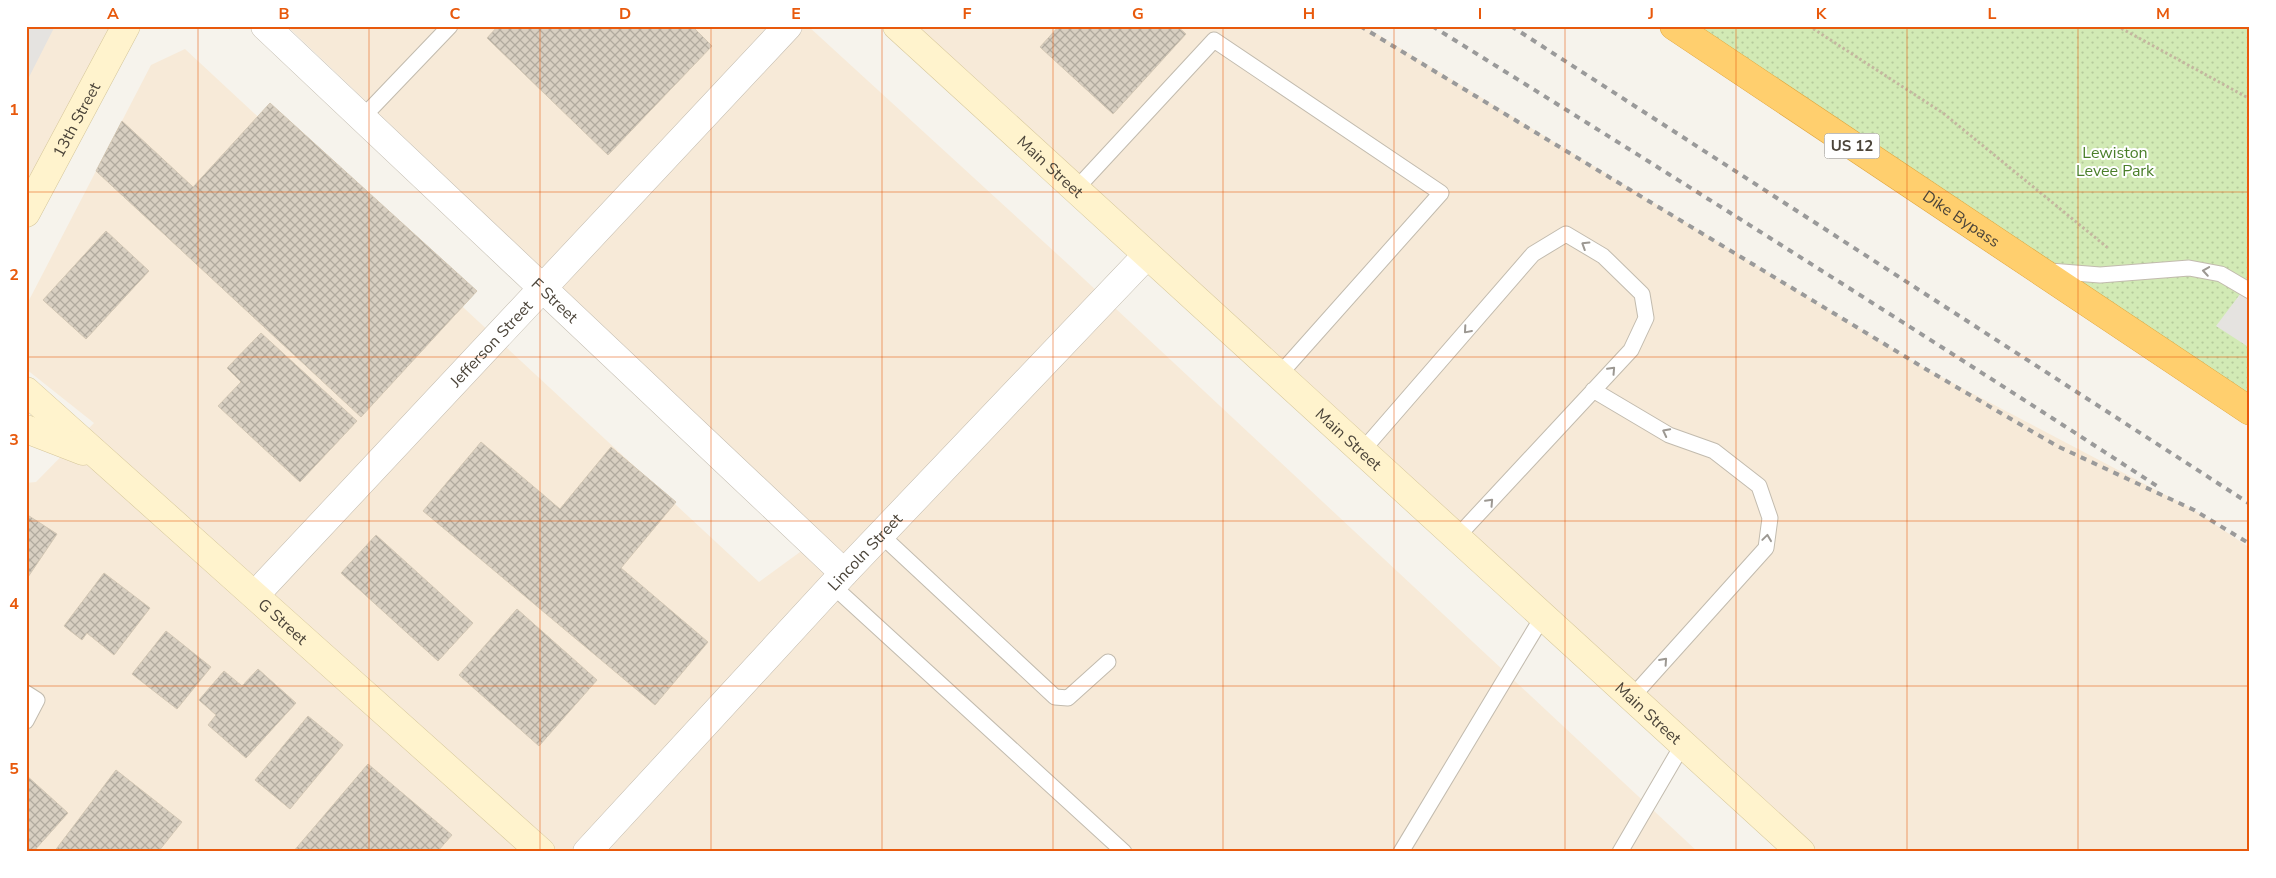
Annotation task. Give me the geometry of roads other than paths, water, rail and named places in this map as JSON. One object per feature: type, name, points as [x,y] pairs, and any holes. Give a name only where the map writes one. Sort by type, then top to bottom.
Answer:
[{"type":"highway","name":"Dike Bypass","points":[[1674,26],[2030,266],[2250,411]]},
{"type":"main road","name":"13th Street","points":[[26,213],[126,26]]},
{"type":"main road","name":"Main Street","points":[[897,26],[1801,852]]},
{"type":"main road","name":"G Street","points":[[26,390],[541,852]]},
{"type":"main road","points":[[26,429],[102,458]]},
{"type":"street","name":"F Street","points":[[265,26],[543,289],[838,580]]},
{"type":"street","name":"Jefferson Street","points":[[255,595],[543,289],[778,30]]},
{"type":"street","name":"Lincoln Street","points":[[587,852],[838,580],[1147,255]]},
{"type":"lane","points":[[362,118],[450,26]]},
{"type":"lane","points":[[1076,189],[1214,40],[1441,193],[1279,375]]},
{"type":"lane","points":[[1362,451],[1533,254],[1566,234],[1603,256],[1642,294],[1646,318],[1631,350],[1456,538]]},
{"type":"lane","points":[[2030,266],[2074,274],[2138,273],[2189,268],[2209,270],[2221,274],[2250,291]]},
{"type":"lane","points":[[1593,390],[1669,435],[1714,451],[1759,486],[1770,518],[1766,548],[1632,697]]},
{"type":"lane","points":[[881,535],[1055,696],[1068,698],[1108,662]]},
{"type":"lane","points":[[838,580],[1124,852]]},
{"type":"lane","points":[[1401,852],[1543,616]]},
{"type":"lane","points":[[26,693],[37,700],[26,720]]},
{"type":"lane","points":[[1620,852],[1683,744]]},
{"type":"railway","points":[[1360,26],[1924,368],[2057,446],[2194,510],[2250,544]]},
{"type":"railway","points":[[1432,26],[1797,255],[2160,488]]},
{"type":"railway","points":[[1511,26],[2250,504]]},
{"type":"park label","name":"Lewiston Levee Park","points":[[2115,161]]}]
